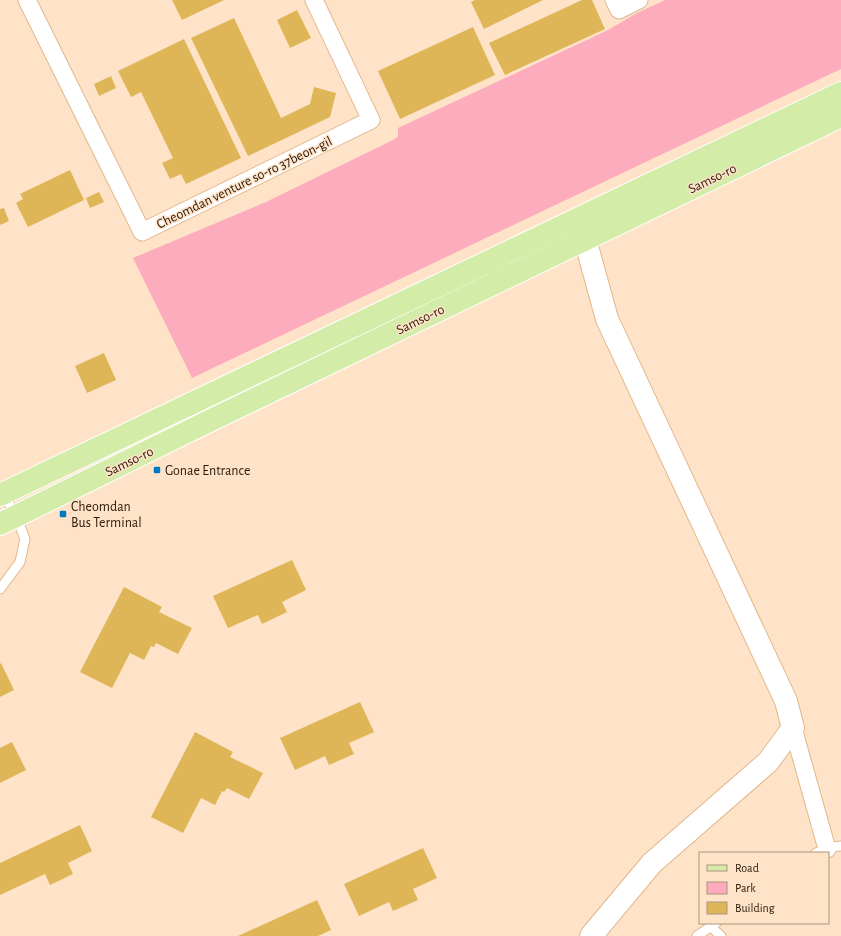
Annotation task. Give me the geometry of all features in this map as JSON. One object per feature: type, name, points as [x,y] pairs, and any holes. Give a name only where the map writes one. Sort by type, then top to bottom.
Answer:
[{"type":"main road","name":"Samso-ro","points":[[2,494],[841,93]]},
{"type":"main road","name":"Samso-ro","points":[[8,520],[205,423],[841,116]]},
{"type":"street","name":"Cheomdan venture so-ro 37beon-gil","points":[[27,0],[142,232],[371,120],[314,0]]},
{"type":"street","points":[[614,0],[618,10],[640,0]]},
{"type":"street","points":[[577,219],[585,239],[607,319],[786,701],[828,849]]},
{"type":"street","points":[[591,936],[652,862],[768,762],[793,728]]},
{"type":"lane","points":[[0,588],[20,562],[25,539],[8,520],[2,494]]},
{"type":"lane","points":[[697,936],[713,925],[721,936]]},
{"type":"green space","points":[[665,0],[841,0],[841,69],[192,378],[133,258],[266,202],[395,139],[398,136],[398,128],[608,30],[637,13]]},
{"type":"building","points":[[172,0],[224,0],[182,20]]},
{"type":"building","points":[[475,0],[543,0],[484,29],[471,2]]},
{"type":"building","points":[[582,0],[592,0],[605,29],[505,75],[489,43]]},
{"type":"building","points":[[297,10],[311,38],[290,48],[277,20]]},
{"type":"building","points":[[234,18],[281,118],[310,104],[314,87],[336,93],[330,117],[248,156],[191,38]]},
{"type":"building","points":[[473,27],[495,75],[400,119],[378,71]]},
{"type":"building","points":[[184,39],[241,158],[186,184],[181,174],[170,179],[162,163],[173,158],[141,92],[131,97],[118,71]]},
{"type":"building","points":[[111,76],[116,88],[99,96],[94,84]]},
{"type":"building","points":[[70,170],[84,200],[28,227],[16,203],[23,199],[20,194]]},
{"type":"building","points":[[99,192],[104,202],[90,208],[86,198]]},
{"type":"building","points":[[4,208],[9,221],[0,225],[0,209]]},
{"type":"building","points":[[104,353],[116,380],[87,393],[75,366]]},
{"type":"building","points":[[292,560],[306,590],[282,602],[287,612],[262,624],[258,615],[228,628],[213,596]]},
{"type":"building","points":[[124,587],[162,607],[159,612],[192,628],[178,654],[156,643],[154,647],[151,646],[144,660],[130,653],[112,688],[80,672]]},
{"type":"building","points":[[1,663],[14,690],[0,697],[0,664]]},
{"type":"building","points":[[360,702],[374,732],[349,743],[354,754],[329,765],[325,756],[295,770],[280,738]]},
{"type":"building","points":[[195,732],[233,752],[230,757],[263,773],[249,799],[227,788],[224,792],[222,791],[215,805],[201,798],[183,833],[151,817]]},
{"type":"building","points":[[12,742],[26,770],[0,783],[0,748]]},
{"type":"building","points":[[80,825],[92,851],[68,863],[73,874],[50,885],[45,874],[0,895],[0,863]]},
{"type":"building","points":[[423,848],[437,878],[413,889],[418,900],[393,911],[389,902],[359,916],[344,884]]},
{"type":"building","points":[[317,900],[331,930],[318,936],[238,936]]},
{"type":"place","name":"Gonae Entrance","points":[[157,470]]},
{"type":"place","name":"Cheomdan Bus Terminal","points":[[63,514]]}]
